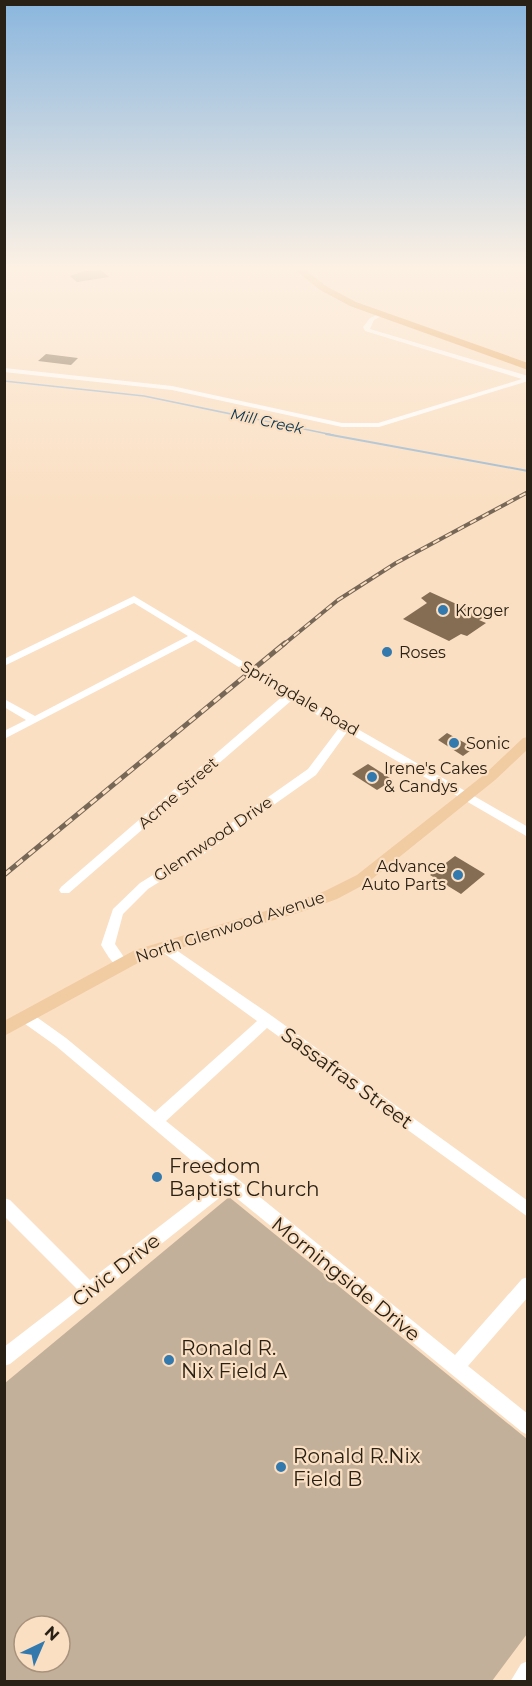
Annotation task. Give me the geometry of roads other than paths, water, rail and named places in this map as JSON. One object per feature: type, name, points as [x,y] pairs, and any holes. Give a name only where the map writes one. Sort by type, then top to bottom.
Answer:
[{"type":"highway","points":[[475,349],[524,366]]},
{"type":"main road","name":"North Glenwood Avenue","points":[[4,1029],[121,963],[295,908],[331,895],[362,879],[467,796],[528,741]]},
{"type":"street","points":[[430,349],[528,378]]},
{"type":"street","points":[[4,370],[162,386],[342,425],[363,427],[391,422],[528,378]]},
{"type":"street","name":"Springdale Road","points":[[4,663],[134,599],[291,695],[528,833]]},
{"type":"street","points":[[4,736],[196,636]]},
{"type":"street","name":"Acme Street","points":[[65,890],[291,695]]},
{"type":"street","points":[[4,702],[34,720]]},
{"type":"street","name":"Glennwood Drive","points":[[121,963],[108,945],[117,912],[144,886],[197,853],[312,772],[346,726]]},
{"type":"street","name":"Sassafras Street","points":[[166,948],[528,1210]]},
{"type":"street","name":"Morningside Drive","points":[[26,1017],[61,1042],[157,1120],[228,1182],[528,1426]]},
{"type":"street","points":[[157,1120],[267,1020]]},
{"type":"street","name":"Civic Drive","points":[[4,1358],[228,1182]]},
{"type":"street","points":[[4,1205],[90,1291]]},
{"type":"street","points":[[455,1368],[528,1284]]},
{"type":"street","points":[[520,1682],[528,1671]]},
{"type":"waterway","name":"Mill Creek","points":[[4,381],[144,396],[333,435]]},
{"type":"waterway","name":"Mill Creek","points":[[326,434],[528,471]]},
{"type":"railway","points":[[283,645],[338,600],[396,563],[528,492]]},
{"type":"railway","points":[[4,875],[285,643]]},
{"type":"place","name":"Kroger","points":[[443,610]]},
{"type":"place","name":"Roses","points":[[387,652]]},
{"type":"place","name":"Sonic","points":[[454,743]]},
{"type":"place","name":"Irene's Cakes & Candys","points":[[372,777]]},
{"type":"place","name":"Advance Auto Parts","points":[[458,875]]},
{"type":"place","name":"Freedom Baptist Church","points":[[157,1177]]},
{"type":"place","name":"Ronald R. Nix Field A","points":[[169,1360]]},
{"type":"place","name":"Ronald R.Nix Field B","points":[[281,1467]]}]
